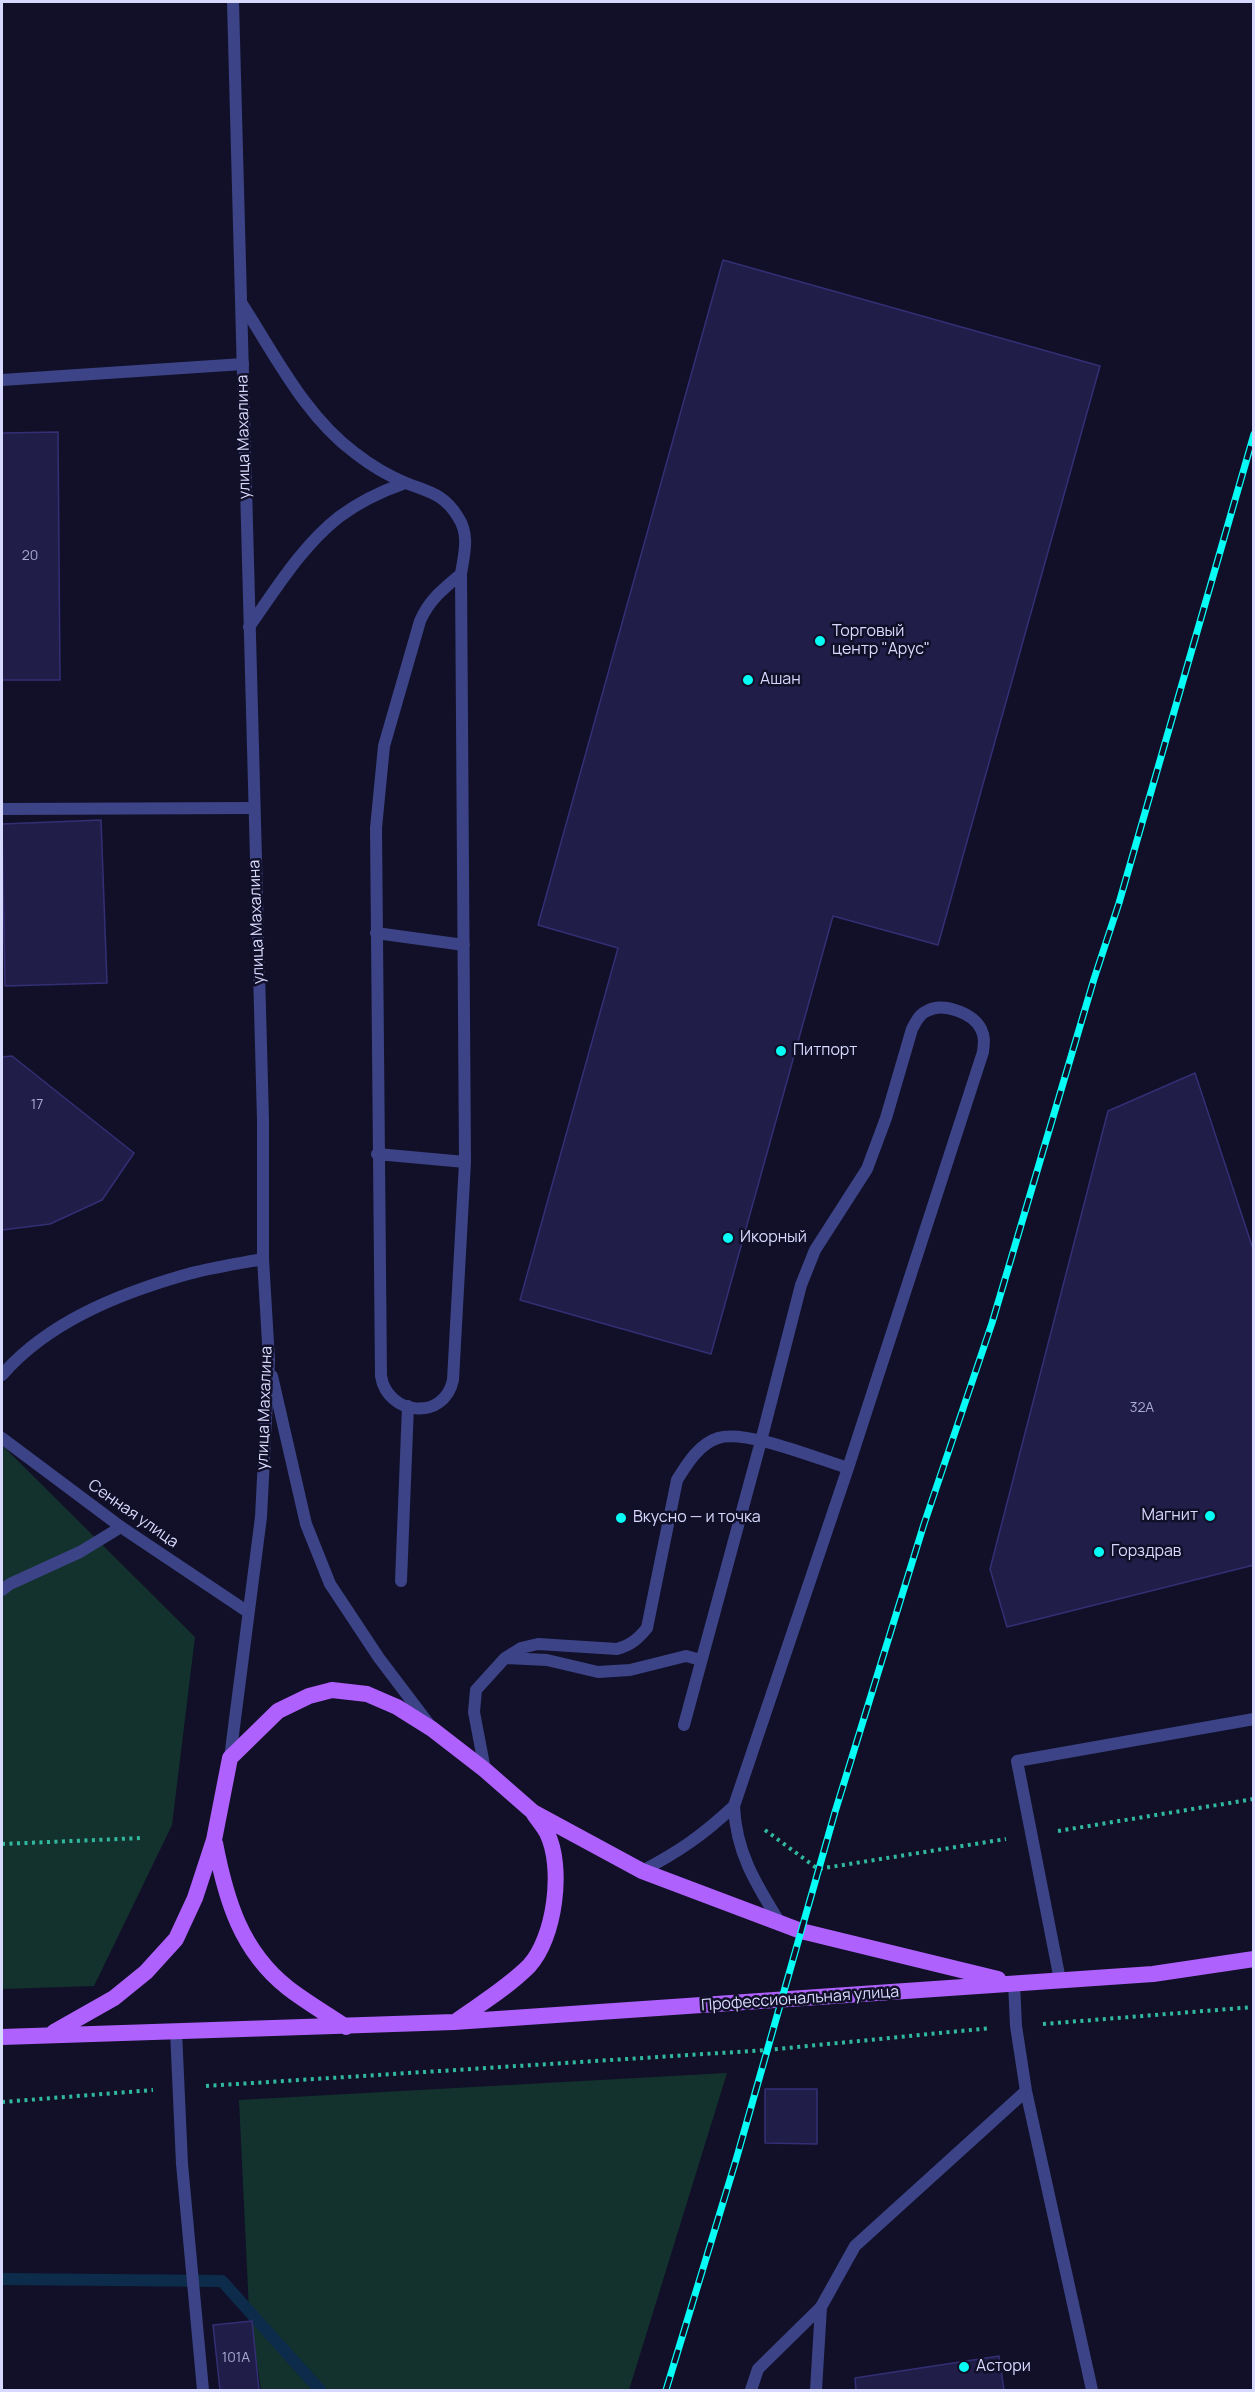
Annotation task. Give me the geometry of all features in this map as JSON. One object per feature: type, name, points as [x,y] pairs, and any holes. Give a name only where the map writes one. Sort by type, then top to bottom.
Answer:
[{"type":"main road","points":[[231,1758],[278,1711],[309,1696],[332,1690],[367,1694],[397,1707],[432,1728],[533,1812],[642,1870],[801,1931],[1014,1983]]},
{"type":"main road","name":"улица Махалина","points":[[50,2035],[114,1998],[146,1971],[176,1939],[195,1898],[214,1840],[231,1758]]},
{"type":"main road","points":[[454,2022],[505,1987],[531,1964],[548,1932],[556,1896],[554,1856],[547,1834],[533,1812]]},
{"type":"main road","points":[[214,1840],[223,1888],[237,1924],[260,1959],[287,1988],[346,2027]]},
{"type":"main road","name":"Профессиональная улица","points":[[50,2035],[346,2027],[780,2002],[1153,1974],[1254,1959]]},
{"type":"main road","points":[[2,2037],[50,2035]]},
{"type":"street","name":"улица Махалина","points":[[231,1758],[261,1517],[269,1360],[263,1259],[263,1120],[233,2]]},
{"type":"street","points":[[242,304],[295,386],[321,421],[354,453],[405,483],[430,490],[444,500],[458,517],[466,534],[461,574],[465,1162],[453,1380],[451,1391],[444,1400],[435,1406],[424,1408],[408,1406],[393,1400],[382,1385],[381,1376],[377,1154],[376,828],[384,746],[423,614],[439,592],[461,574]]},
{"type":"street","points":[[2,380],[243,364]]},
{"type":"street","points":[[249,627],[303,551],[340,516],[380,492],[405,483]]},
{"type":"street","points":[[2,809],[254,808]]},
{"type":"street","points":[[376,933],[464,945]]},
{"type":"street","points":[[684,1725],[801,1285],[815,1250],[867,1169],[886,1118],[917,1018],[927,1010],[950,1009],[975,1020],[982,1030],[985,1041],[983,1052],[848,1468],[734,1806],[734,1825],[739,1849],[754,1881],[780,1923]]},
{"type":"street","points":[[377,1154],[465,1162]]},
{"type":"street","points":[[2,1375],[37,1342],[88,1309],[182,1275],[263,1259]]},
{"type":"street","points":[[269,1360],[306,1524],[330,1584],[379,1658],[432,1728]]},
{"type":"street","points":[[401,1581],[408,1406]]},
{"type":"street","points":[[485,1770],[474,1712],[476,1690],[505,1658],[521,1648],[538,1644],[617,1649],[628,1646],[639,1638],[646,1628],[677,1480],[701,1448],[717,1438],[731,1436],[761,1441],[848,1468]]},
{"type":"street","name":"Сенная улица","points":[[2,1438],[121,1527],[248,1612]]},
{"type":"street","points":[[2,1590],[10,1584],[80,1552],[121,1527]]},
{"type":"street","points":[[505,1658],[548,1660],[598,1672],[630,1670],[686,1656],[701,1660]]},
{"type":"street","points":[[1060,1980],[1017,1761],[1254,1719]]},
{"type":"street","points":[[642,1870],[680,1851],[734,1806]]},
{"type":"street","points":[[1014,1983],[1016,2026],[1026,2091],[1092,2391]]},
{"type":"street","points":[[176,2031],[182,2164],[203,2391]]},
{"type":"street","points":[[751,2391],[758,2369],[821,2307],[855,2246],[1026,2091]]},
{"type":"street","points":[[816,2391],[821,2307]]},
{"type":"path","points":[[734,1806],[818,1869],[1254,1799]]},
{"type":"path","points":[[2,1844],[142,1838]]},
{"type":"path","points":[[2,2102],[178,2088],[767,2050],[1016,2026],[1254,2007]]},
{"type":"green space","points":[[2,1445],[195,1637],[172,1825],[94,1986],[2,1989]]},
{"type":"green space","points":[[727,2073],[629,2390],[261,2390],[249,2310],[239,2100]]},
{"type":"building","name":"Торговый центр \"Арус\"","points":[[723,260],[1100,366],[938,945],[833,916],[711,1354],[520,1300],[618,948],[538,925]]},
{"type":"building","points":[[58,432],[60,680],[2,680],[2,433]]},
{"type":"building","points":[[101,820],[107,983],[5,986],[2,824]]},
{"type":"building","points":[[12,1056],[134,1153],[102,1200],[50,1224],[2,1230],[2,1057]]},
{"type":"building","points":[[1195,1073],[1254,1252],[1254,1565],[1007,1627],[990,1569],[1108,1111]]},
{"type":"building","points":[[765,2089],[817,2089],[817,2144],[765,2143]]},
{"type":"building","points":[[252,2321],[259,2390],[220,2390],[213,2325]]},
{"type":"building","name":"Астори","points":[[999,2356],[1004,2390],[856,2390],[855,2378]]},
{"type":"waterway","points":[[2,2279],[222,2281],[320,2390]]},
{"type":"railway","points":[[666,2390],[736,2160],[835,1812],[924,1524],[992,1323],[1094,979],[1119,903],[1254,434]]},
{"type":"place","name":"Торговый центр \"Арус\"","points":[[820,641]]},
{"type":"place","name":"Ашан","points":[[748,680]]},
{"type":"place","name":"Питпорт","points":[[781,1051]]},
{"type":"place","name":"Икорный","points":[[728,1238]]},
{"type":"place","name":"Магнит","points":[[1210,1516]]},
{"type":"place","name":"Вкусно — и точка","points":[[621,1518]]},
{"type":"place","name":"Горздрав","points":[[1099,1552]]},
{"type":"place","name":"Астори","points":[[964,2367]]}]
